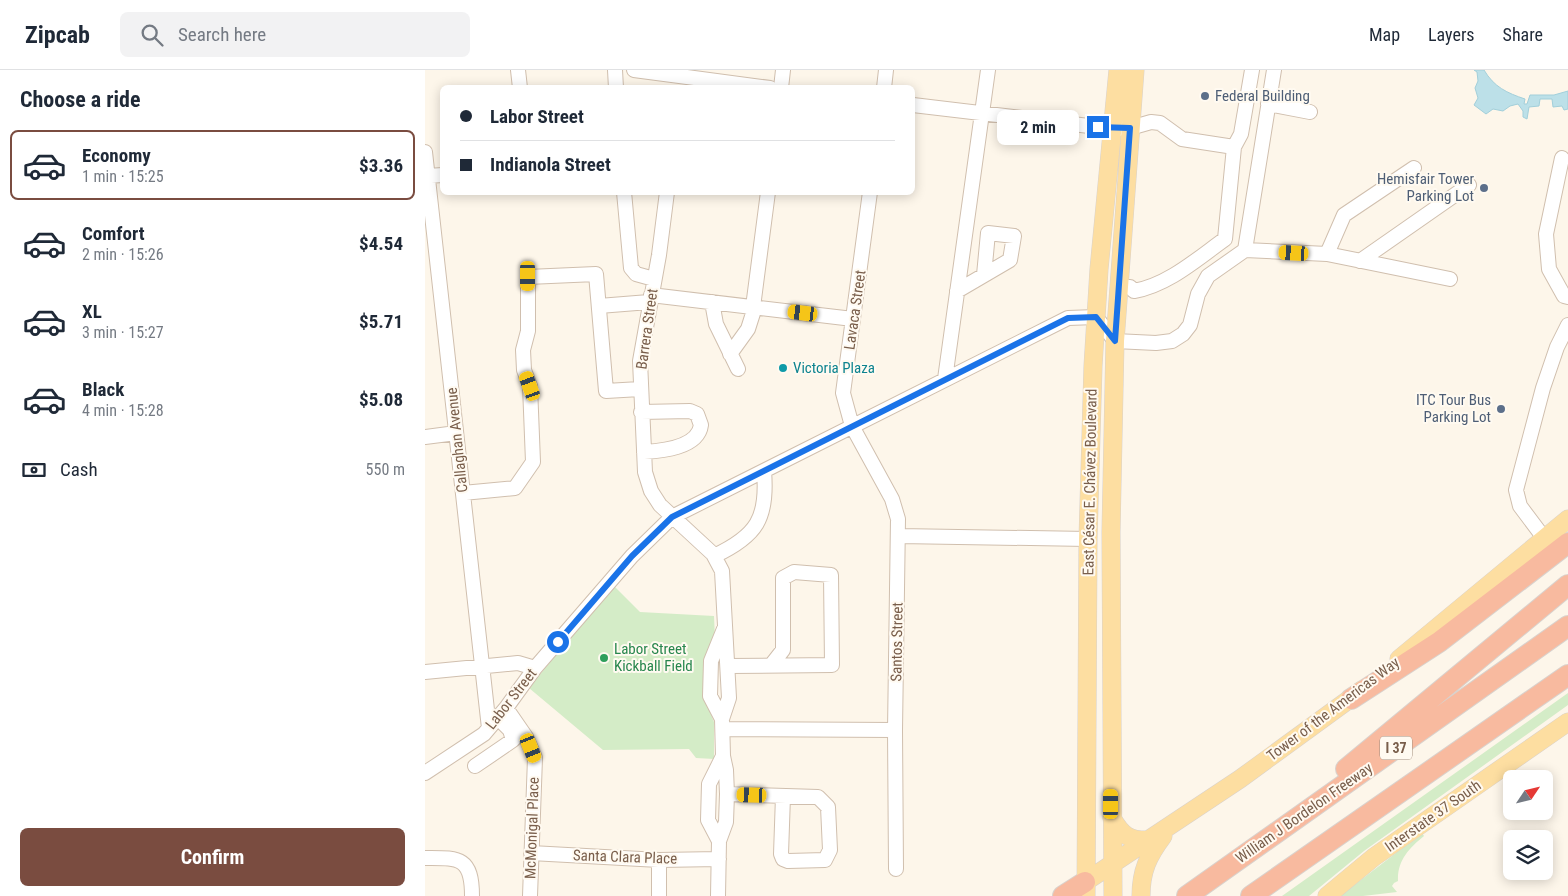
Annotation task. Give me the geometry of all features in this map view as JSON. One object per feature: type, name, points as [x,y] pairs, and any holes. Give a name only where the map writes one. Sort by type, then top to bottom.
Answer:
[{"type":"highway","points":[[1351,699],[1439,642],[1548,546],[1568,543]]},
{"type":"highway","points":[[1223,870],[1568,585]]},
{"type":"highway","name":"William J Bordelon Freeway","points":[[1187,896],[1568,626]]},
{"type":"highway","name":"I 37","points":[[1251,896],[1568,675]]},
{"type":"highway","points":[[1063,896],[1085,889]]},
{"type":"main road","name":"East César E. Chávez Boulevard","points":[[1113,896],[1111,532],[1115,341],[1125,287],[1122,128],[1118,70]]},
{"type":"main road","name":"East César E. Chávez Boulevard","points":[[1085,889],[1088,539],[1096,317],[1099,268],[1122,128],[1135,70]]},
{"type":"main road","points":[[1548,546],[1568,519]]},
{"type":"main road","name":"Tower of the Americas Way","points":[[1085,889],[1112,866],[1351,699]]},
{"type":"main road","name":"Interstate 37 South","points":[[1327,896],[1374,857],[1568,722]]},
{"type":"main road","points":[[1086,775],[1111,776]]},
{"type":"main road","points":[[1112,818],[1121,832],[1128,838],[1149,840]]},
{"type":"main road","points":[[1141,896],[1142,876],[1149,855],[1170,825]]},
{"type":"street","points":[[518,70],[520,85]]},
{"type":"street","points":[[615,70],[616,85]]},
{"type":"street","points":[[634,70],[744,85]]},
{"type":"street","points":[[781,85],[783,70]]},
{"type":"street","points":[[884,85],[886,70]]},
{"type":"street","points":[[945,379],[987,70]]},
{"type":"street","points":[[1125,287],[1133,291],[1145,289],[1171,277],[1225,239],[1234,147],[1241,134],[1252,70]]},
{"type":"street","points":[[1245,250],[1274,70]]},
{"type":"street","points":[[1268,104],[1310,112]]},
{"type":"street","points":[[915,105],[1122,128],[1151,122],[1161,124],[1182,139],[1234,147]]},
{"type":"street","name":"Callaghan Avenue","points":[[425,152],[428,204],[456,433],[481,665],[497,718]]},
{"type":"street","points":[[1562,158],[1546,234],[1549,269],[1564,296],[1568,297]]},
{"type":"street","points":[[1327,254],[1344,215],[1414,168]]},
{"type":"street","points":[[427,176],[440,175]]},
{"type":"street","points":[[1360,261],[1469,185]]},
{"type":"street","points":[[623,195],[631,268],[636,274],[654,279]]},
{"type":"street","name":"Barrera Street","points":[[667,195],[640,361],[645,472],[651,491],[672,517],[714,556]]},
{"type":"street","points":[[730,354],[748,329],[754,305],[768,195]]},
{"type":"street","name":"Lavaca Street","points":[[852,426],[843,393],[870,195]]},
{"type":"street","points":[[1096,317],[1115,341],[1156,343],[1172,341],[1183,334],[1190,325],[1198,294],[1208,276],[1245,250],[1327,254],[1450,279]]},
{"type":"street","points":[[463,494],[515,488],[533,462],[530,386],[524,370],[523,350],[528,331],[528,276],[596,274],[606,391],[640,389]]},
{"type":"street","points":[[957,290],[984,275]]},
{"type":"street","points":[[599,306],[650,298],[754,305],[853,319]]},
{"type":"street","points":[[712,302],[716,324],[738,369]]},
{"type":"street","name":"Labor Street","points":[[425,773],[483,734],[535,668],[632,556],[672,517],[1068,318],[1096,317]]},
{"type":"street","points":[[1548,546],[1520,506],[1516,490],[1543,388],[1557,347],[1568,326]]},
{"type":"street","points":[[641,412],[690,411],[697,414],[701,425],[695,436],[675,448],[644,452]]},
{"type":"street","name":"Santos Street","points":[[852,426],[891,499],[898,519],[895,730],[896,868]]},
{"type":"street","points":[[425,437],[456,433]]},
{"type":"street","points":[[718,896],[719,841],[726,822],[727,794],[722,724],[729,698],[729,666],[722,571],[714,556],[743,540],[755,529],[763,512],[764,471]]},
{"type":"street","points":[[899,536],[1088,539]]},
{"type":"street","points":[[729,666],[772,664],[832,665],[831,574],[794,572],[783,578],[783,650],[772,664]]},
{"type":"street","points":[[722,724],[710,696],[711,661],[725,626]]},
{"type":"street","points":[[425,672],[518,662],[535,668]]},
{"type":"street","points":[[475,766],[513,740],[510,730],[497,718]]},
{"type":"street","name":"McMonigal Place","points":[[497,718],[526,737],[535,758],[530,896]]},
{"type":"street","points":[[722,724],[895,730]]},
{"type":"street","points":[[719,841],[707,820],[709,784],[723,756]]},
{"type":"street","points":[[727,794],[818,797],[829,807],[830,850],[825,860],[788,862],[783,859],[783,796]]},
{"type":"street","name":"Santa Clara Place","points":[[531,853],[659,860],[719,859]]},
{"type":"street","points":[[425,858],[455,858],[462,862],[469,871],[472,896]]},
{"type":"street","points":[[659,860],[659,896]]},
{"type":"green space","points":[[613,585],[640,612],[714,616],[715,639],[707,705],[714,722],[714,759],[696,758],[689,749],[603,750],[529,688]]},
{"type":"green space","points":[[1568,693],[1568,705],[1364,851],[1309,896],[1282,896]]},
{"type":"green space","points":[[1422,833],[1424,836],[1413,845],[1402,861],[1398,881],[1392,886],[1397,892],[1363,896],[1340,896]]},
{"type":"water","points":[[1474,70],[1484,70],[1501,89],[1525,99],[1524,104],[1527,104],[1530,95],[1554,95],[1568,91],[1568,109],[1564,110],[1562,106],[1553,107],[1552,99],[1540,99],[1539,106],[1529,107],[1527,119],[1523,117],[1523,111],[1518,104],[1510,106],[1503,111],[1493,109],[1486,114],[1474,105],[1478,98],[1475,88],[1478,81],[1477,72]]},
{"type":"place","name":"Federal Building","points":[[1205,96]]},
{"type":"place","name":"Hemisfair Tower Parking Lot","points":[[1484,188]]},
{"type":"place","name":"Victoria Plaza","points":[[783,368]]},
{"type":"place","name":"ITC Tour Bus Parking Lot","points":[[1501,409]]},
{"type":"place","name":"Labor Street Kickball Field","points":[[604,658]]},
{"type":"route","points":[[558,642],[632,556],[672,517],[1068,318],[1096,317],[1115,341],[1130,128],[1098,127]]}]
